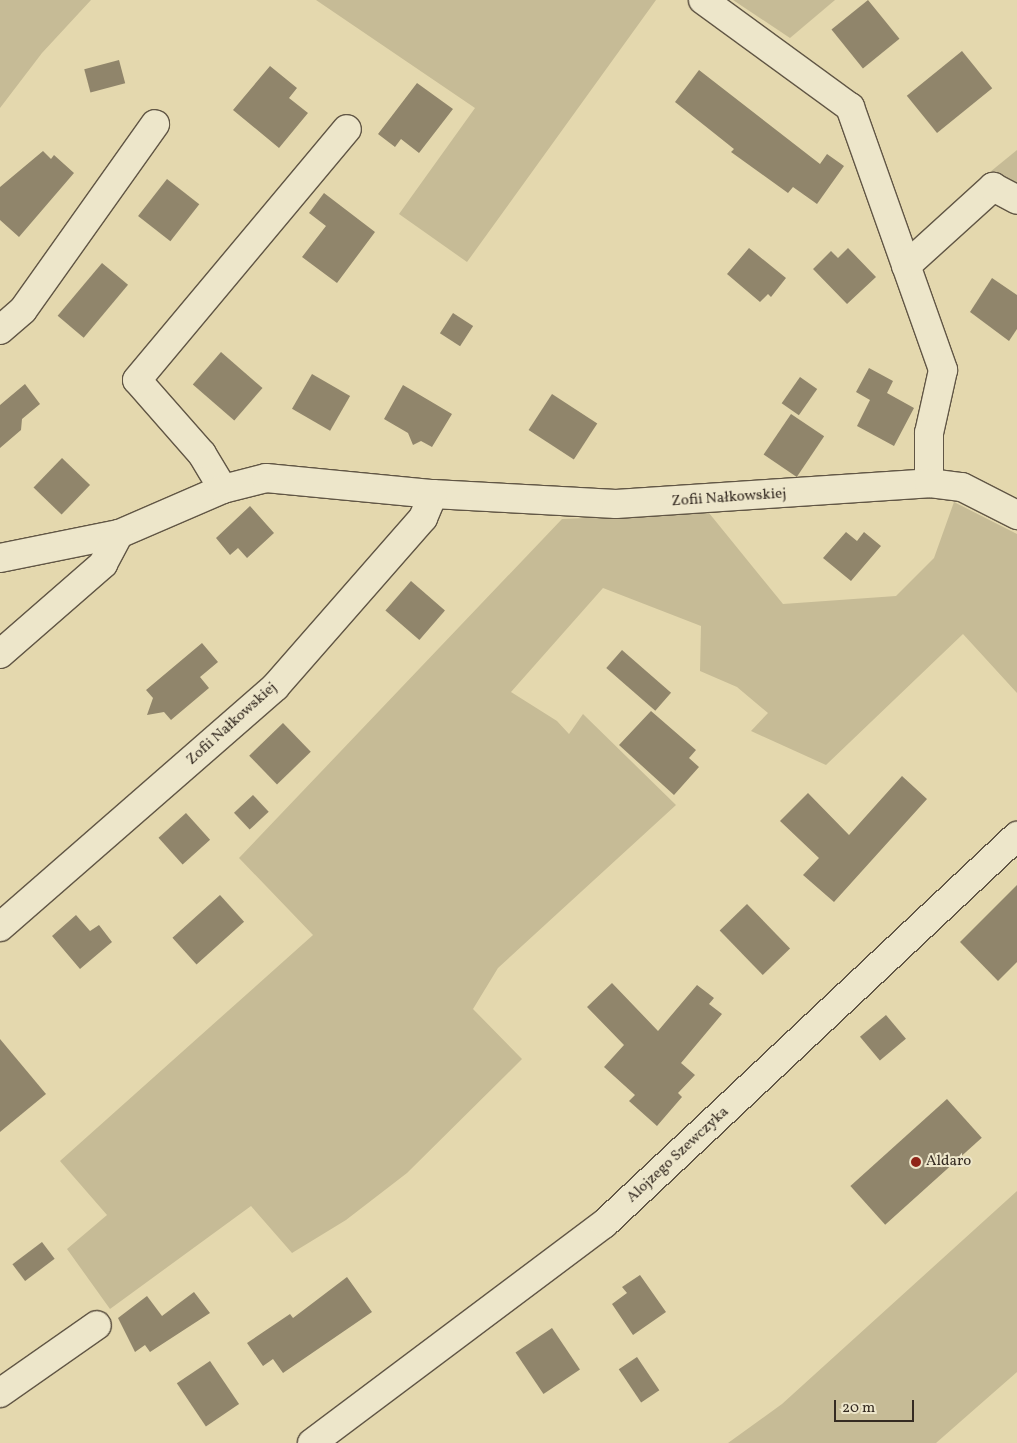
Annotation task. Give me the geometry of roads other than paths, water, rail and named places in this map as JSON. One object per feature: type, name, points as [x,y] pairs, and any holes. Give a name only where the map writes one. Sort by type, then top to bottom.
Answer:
[{"type":"street","points":[[703,0],[850,107],[943,370],[929,433],[929,483]]},
{"type":"street","points":[[0,330],[22,310],[155,124]]},
{"type":"street","points":[[224,489],[202,454],[137,380],[347,128]]},
{"type":"street","points":[[906,266],[993,187],[1017,200]]},
{"type":"street","name":"Zofii Nałkowskiej","points":[[0,558],[119,534],[224,489],[266,478],[288,478],[433,494],[616,504],[929,483],[962,487],[1017,516]]},
{"type":"street","name":"Zofii Nałkowskiej","points":[[0,927],[275,687],[423,518],[433,494]]},
{"type":"street","points":[[0,654],[104,564],[119,534]]},
{"type":"street","name":"Alojzego Szewczyka","points":[[312,1443],[604,1224],[1017,836]]},
{"type":"street","points":[[0,1393],[98,1325]]},
{"type":"place","name":"Aldaro","points":[[916,1162]]}]
